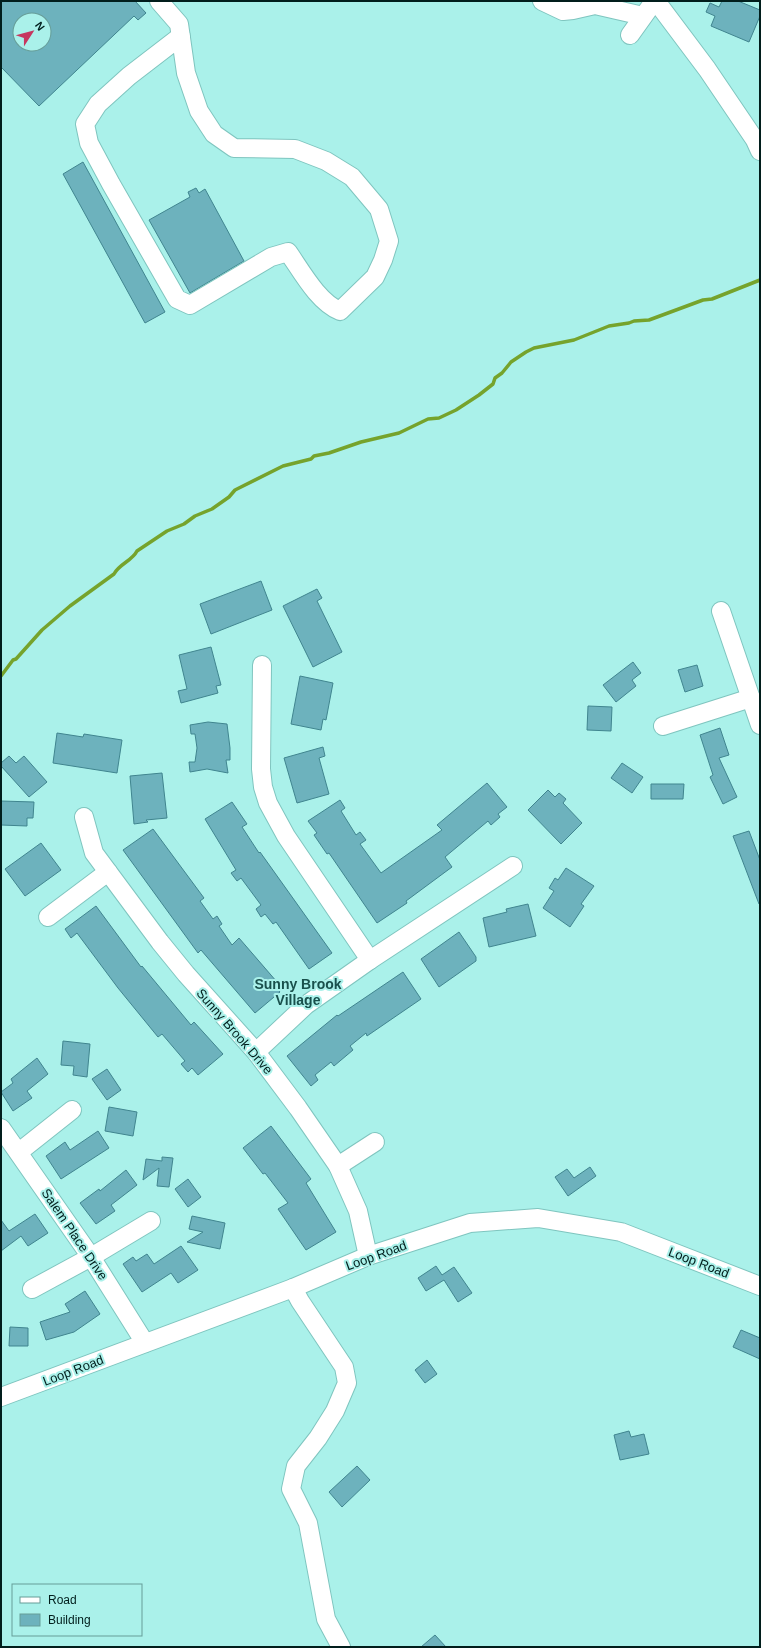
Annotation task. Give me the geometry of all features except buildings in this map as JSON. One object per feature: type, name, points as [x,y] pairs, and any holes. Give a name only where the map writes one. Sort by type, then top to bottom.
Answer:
[{"type":"street","points":[[159,1],[179,24],[181,36],[186,73],[199,111],[214,134],[234,148],[295,149],[326,161],[352,177],[378,209],[389,241],[383,260],[375,277],[340,311],[333,308],[321,297],[288,252],[271,257],[190,305],[177,299],[114,191],[89,143],[85,124],[98,104],[129,76],[181,36]]},
{"type":"street","points":[[542,1],[563,11],[573,10],[594,3],[643,16]]},
{"type":"street","points":[[630,34],[655,1],[711,75],[756,140],[760,151]]},
{"type":"street","points":[[721,611],[760,725]]},
{"type":"street","points":[[262,665],[261,769],[268,803],[286,836],[370,960]]},
{"type":"street","points":[[663,726],[751,698]]},
{"type":"street","name":"Sunny Brook Drive","points":[[84,817],[94,853],[160,942],[186,974],[256,1052],[298,1108],[338,1166],[358,1211],[368,1256]]},
{"type":"street","points":[[256,1052],[306,1005],[370,960],[513,866]]},
{"type":"street","points":[[48,917],[108,872]]},
{"type":"street","points":[[19,1152],[72,1110]]},
{"type":"street","name":"Salem Place Drive","points":[[1,1128],[91,1257],[145,1342]]},
{"type":"street","points":[[338,1166],[376,1142]]},
{"type":"street","name":"Loop Road","points":[[1,1397],[293,1288],[368,1256],[470,1222],[538,1218],[621,1232],[760,1286]]},
{"type":"street","points":[[32,1289],[91,1257],[151,1221]]},
{"type":"street","points":[[293,1288],[344,1367],[347,1383],[335,1411],[318,1438],[296,1466],[291,1489],[308,1524],[326,1619],[341,1647]]},
{"type":"waterway","points":[[1,676],[13,660],[16,659],[42,630],[70,606],[114,574],[137,551],[167,531],[212,509],[229,497],[235,490],[283,466],[311,459],[314,456],[329,453],[361,442],[399,433],[428,419],[439,418],[456,410],[493,384],[495,378],[502,373],[511,362],[534,348],[574,340],[609,326],[634,321],[649,320],[703,300],[712,299],[760,280]]},
{"type":"district","name":"Sunny Brook Village","points":[[298,992]]}]
